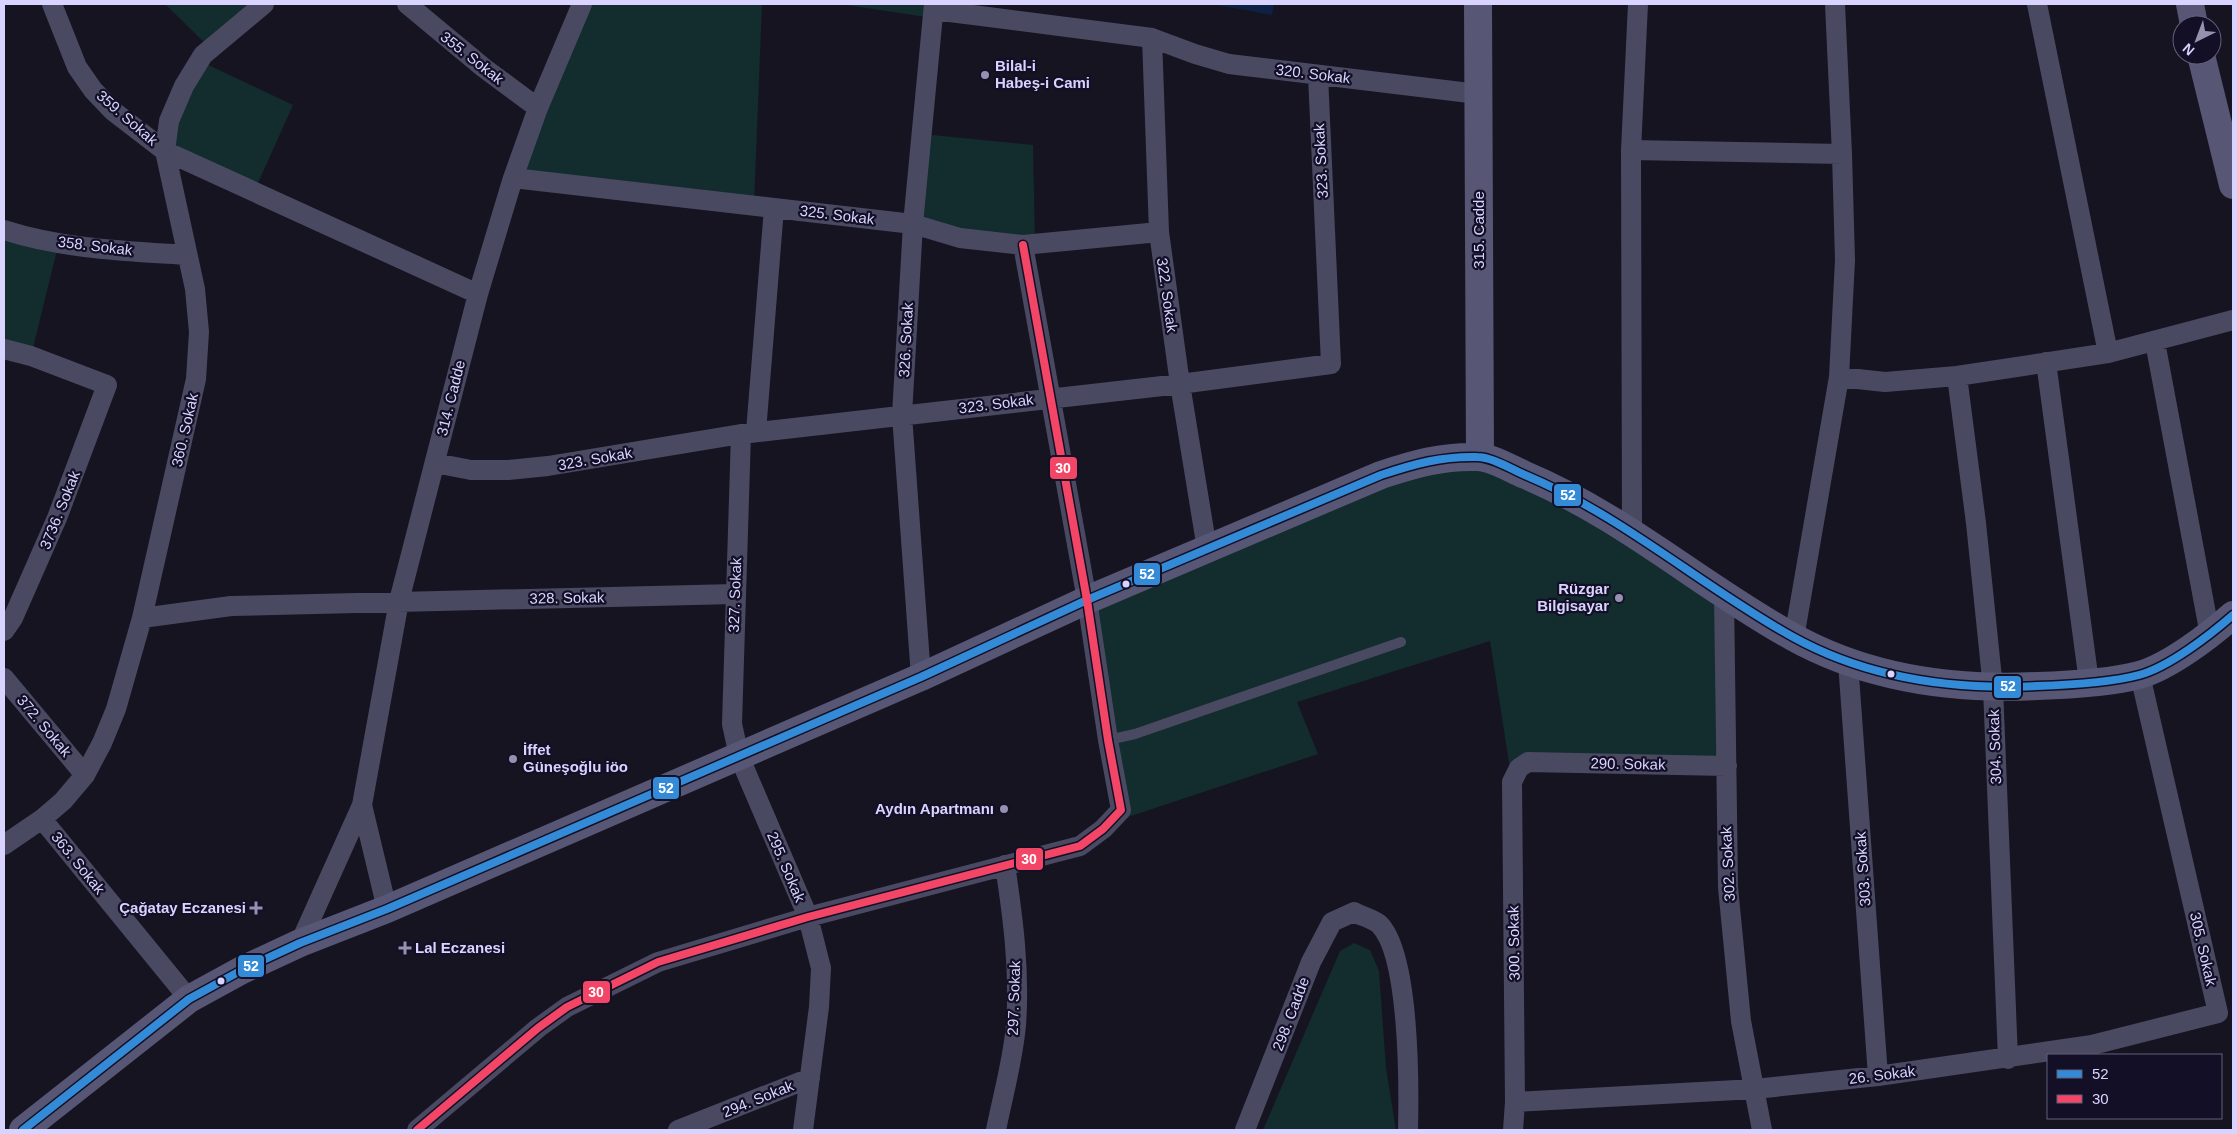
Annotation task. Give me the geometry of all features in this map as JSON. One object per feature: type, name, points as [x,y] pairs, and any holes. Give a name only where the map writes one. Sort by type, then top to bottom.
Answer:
[{"type":"street","name":"359. Sokak","points":[[52,4],[77,67],[93,90],[113,111],[165,151],[478,294]]},
{"type":"street","name":"360. Sokak","points":[[4,845],[42,819],[62,801],[85,774],[102,743],[116,709],[142,618],[196,379],[199,332],[195,289],[165,151],[169,121],[184,86],[203,55],[264,4]]},
{"type":"street","name":"355. Sokak","points":[[407,4],[484,68],[538,108]]},
{"type":"street","name":"314. Cadde","points":[[362,805],[399,601],[478,294],[538,108],[582,4]]},
{"type":"street","name":"315. Cadde","points":[[1478,4],[1480,457]]},
{"type":"street","points":[[1632,531],[1631,150],[1638,4]]},
{"type":"street","points":[[1794,638],[1839,378],[1845,260],[1835,4]]},
{"type":"street","points":[[2038,4],[2108,353]]},
{"type":"street","name":"320. Sokak","points":[[934,7],[1152,38],[1194,54],[1229,64],[1478,94]]},
{"type":"street","name":"326. Sokak","points":[[920,677],[902,414],[913,224],[934,7]]},
{"type":"street","name":"322. Sokak","points":[[1152,38],[1159,232],[1180,384],[1207,549]]},
{"type":"street","points":[[2203,65],[2233,185]]},
{"type":"street","name":"323. Sokak","points":[[435,462],[471,470],[508,470],[548,466],[748,433],[1050,397],[1180,384],[1331,364],[1318,75]]},
{"type":"street","points":[[1631,150],[1842,154]]},
{"type":"street","name":"325. Sokak","points":[[514,178],[913,224],[960,238],[1023,245],[1159,232]]},
{"type":"street","name":"327. Sokak","points":[[739,756],[732,724],[735,594],[748,433],[774,208]]},
{"type":"street","name":"358. Sokak","points":[[4,230],[23,236],[96,249],[187,255]]},
{"type":"street","points":[[417,1130],[538,1028],[567,1007],[658,962],[808,916],[1080,846],[1103,829],[1121,810],[1108,740],[1088,600],[1023,245]]},
{"type":"street","points":[[1839,378],[1885,382],[1957,376],[2108,353],[2233,320]]},
{"type":"street","points":[[2155,342],[2210,636]]},
{"type":"street","name":"3736. Sokak","points":[[4,349],[31,356],[108,385],[57,518],[13,618],[4,631]]},
{"type":"street","points":[[2046,362],[2089,682]]},
{"type":"street","name":"304. Sokak","points":[[1957,376],[1976,523],[1993,688],[2008,1059]]},
{"type":"street","points":[[23,1130],[189,999],[242,970],[300,943],[387,909],[920,677],[1088,600],[1382,475],[1426,460],[1480,457],[1553,487],[1632,531],[1724,595],[1794,638],[1848,662],[1930,682],[1993,688],[2066,685],[2140,674],[2210,636],[2233,615]]},
{"type":"street","name":"328. Sokak","points":[[142,618],[231,606],[735,594]]},
{"type":"street","name":"302. Sokak","points":[[1724,595],[1728,766],[1725,817],[1728,887],[1741,1021],[1762,1130]]},
{"type":"street","name":"303. Sokak","points":[[1848,662],[1878,1076]]},
{"type":"street","name":"305. Sokak","points":[[2008,1059],[2092,1045],[2226,1011],[2140,674]]},
{"type":"street","name":"372. Sokak","points":[[4,678],[85,774]]},
{"type":"street","name":"295. Sokak","points":[[739,756],[808,916],[820,968],[819,1006],[803,1130]]},
{"type":"street","name":"290. Sokak","points":[[1528,762],[1728,766]]},
{"type":"street","name":"300. Sokak","points":[[1513,1130],[1515,1102],[1512,782],[1519,768],[1528,762]]},
{"type":"street","points":[[362,805],[387,909]]},
{"type":"street","points":[[300,943],[362,805]]},
{"type":"street","name":"363. Sokak","points":[[42,819],[189,999]]},
{"type":"street","name":"297. Sokak","points":[[996,1130],[1010,1066],[1016,1025],[1017,977],[1012,912],[1005,865]]},
{"type":"street","name":"298. Cadde","points":[[1245,1130],[1311,962],[1332,922],[1354,912],[1378,924],[1394,950],[1405,1024],[1408,1130]]},
{"type":"street","name":"26. Sokak","points":[[1515,1102],[1755,1089],[1878,1076],[2008,1059]]},
{"type":"street","name":"294. Sokak","points":[[678,1130],[810,1078]]},
{"type":"lane","points":[[1108,740],[1135,734],[1401,642]]},
{"type":"green space","points":[[165,4],[256,4],[211,49]]},
{"type":"green space","points":[[582,4],[762,4],[754,205],[513,178]]},
{"type":"green space","points":[[840,4],[934,4],[933,18]]},
{"type":"green space","points":[[200,61],[293,105],[254,192],[165,151]]},
{"type":"green space","points":[[922,134],[1033,145],[1035,244],[913,224]]},
{"type":"green space","points":[[4,230],[59,242],[31,356],[4,349]]},
{"type":"green space","points":[[1480,457],[1724,595],[1727,766],[1528,762],[1512,782],[1490,641],[1297,702],[1318,754],[1128,817],[1121,810],[1087,600],[1381,475]]},
{"type":"green space","points":[[1354,943],[1370,950],[1379,971],[1386,1068],[1396,1130],[1263,1130],[1340,951]]},
{"type":"water","points":[[1212,4],[1274,4],[1272,15]]},
{"type":"transit line","name":"30","points":[[417,1130],[538,1028],[567,1007],[658,962],[808,917],[1080,846],[1103,829],[1121,810],[1108,740],[1087,600],[1023,245]]},
{"type":"transit line","name":"52","points":[[23,1130],[189,999],[242,970],[300,943],[387,909],[921,677],[1087,600],[1381,475],[1405,467],[1452,458],[1477,457],[1489,459],[1595,510],[1726,596],[1793,637],[1851,663],[1881,672],[1912,678],[1974,686],[2006,687],[2049,686],[2127,678],[2151,671],[2176,658],[2233,615]]},
{"type":"place","name":"Bilal-i Habeş-i Cami","points":[[985,75]]},
{"type":"place","name":"Rüzgar Bilgisayar","points":[[1619,598]]},
{"type":"place","name":"İffet Güneşoğlu iöo","points":[[513,759]]},
{"type":"place","name":"Aydın Apartmanı","points":[[1004,809]]},
{"type":"place","name":"Çağatay Eczanesi","points":[[256,908]]},
{"type":"place","name":"Lal Eczanesi","points":[[405,948]]}]
